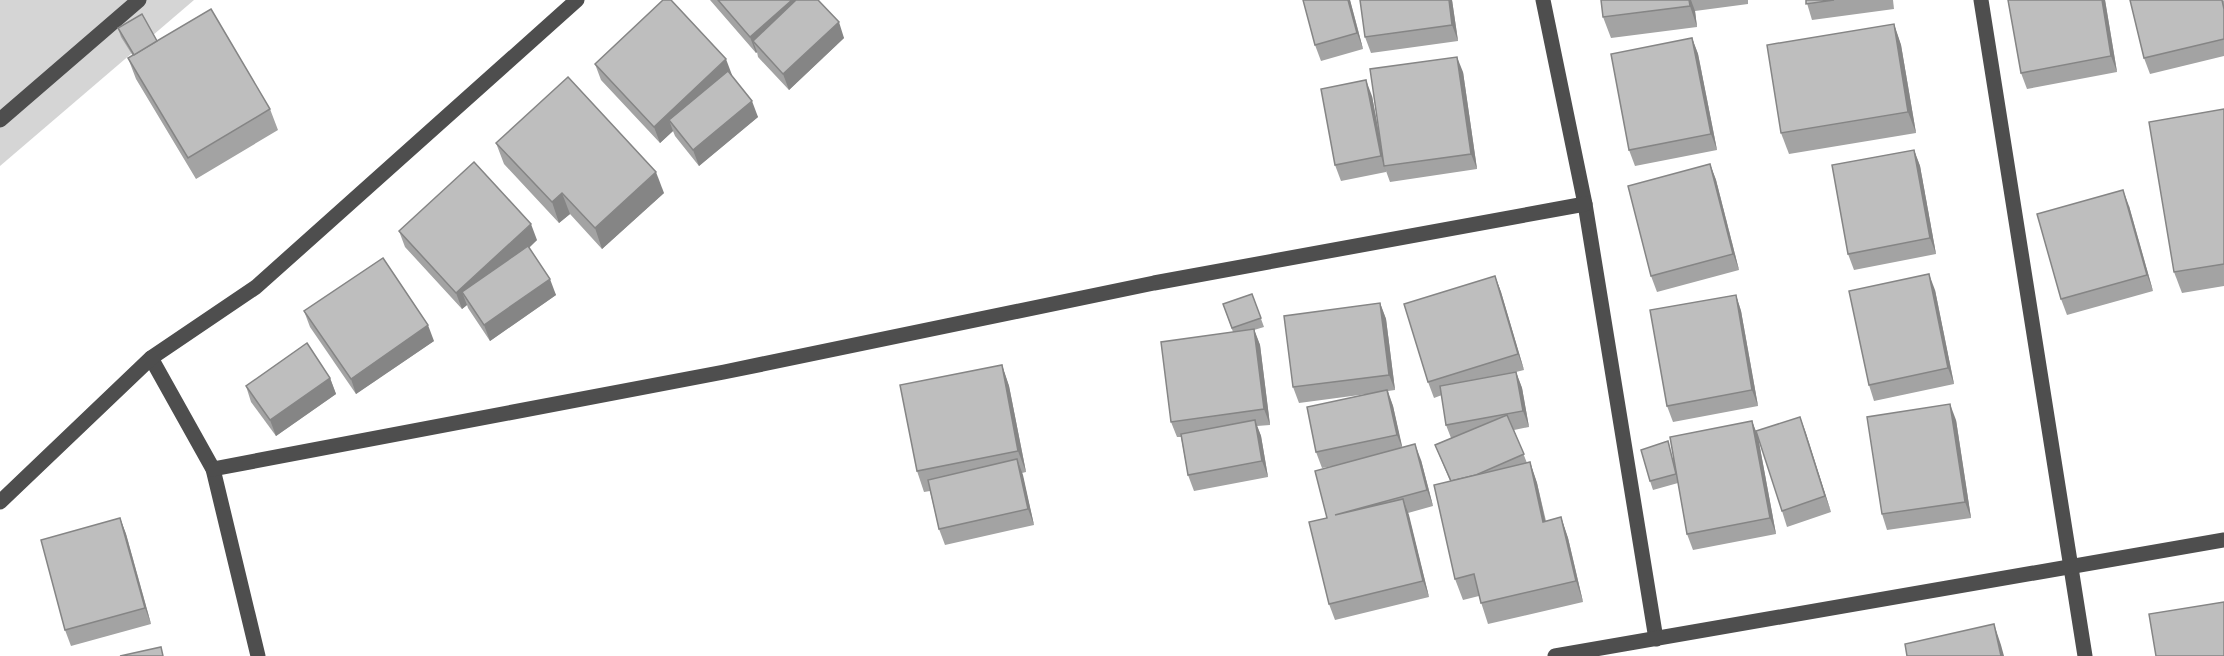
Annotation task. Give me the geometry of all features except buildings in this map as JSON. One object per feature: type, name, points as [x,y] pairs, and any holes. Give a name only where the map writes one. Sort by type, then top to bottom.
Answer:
[{"type":"street","points":[[0,120],[139,0]]},
{"type":"street","points":[[0,502],[151,358],[256,287],[577,0]]},
{"type":"street","points":[[1544,0],[1585,204],[1656,639]]},
{"type":"street","points":[[1981,0],[2085,656]]},
{"type":"street","points":[[213,469],[724,372],[1154,283],[1585,204]]},
{"type":"street","points":[[151,358],[213,469],[258,656]]},
{"type":"street","points":[[1555,656],[2224,540]]},
{"type":"shaded area","points":[[0,0],[194,0],[0,166]]}]
